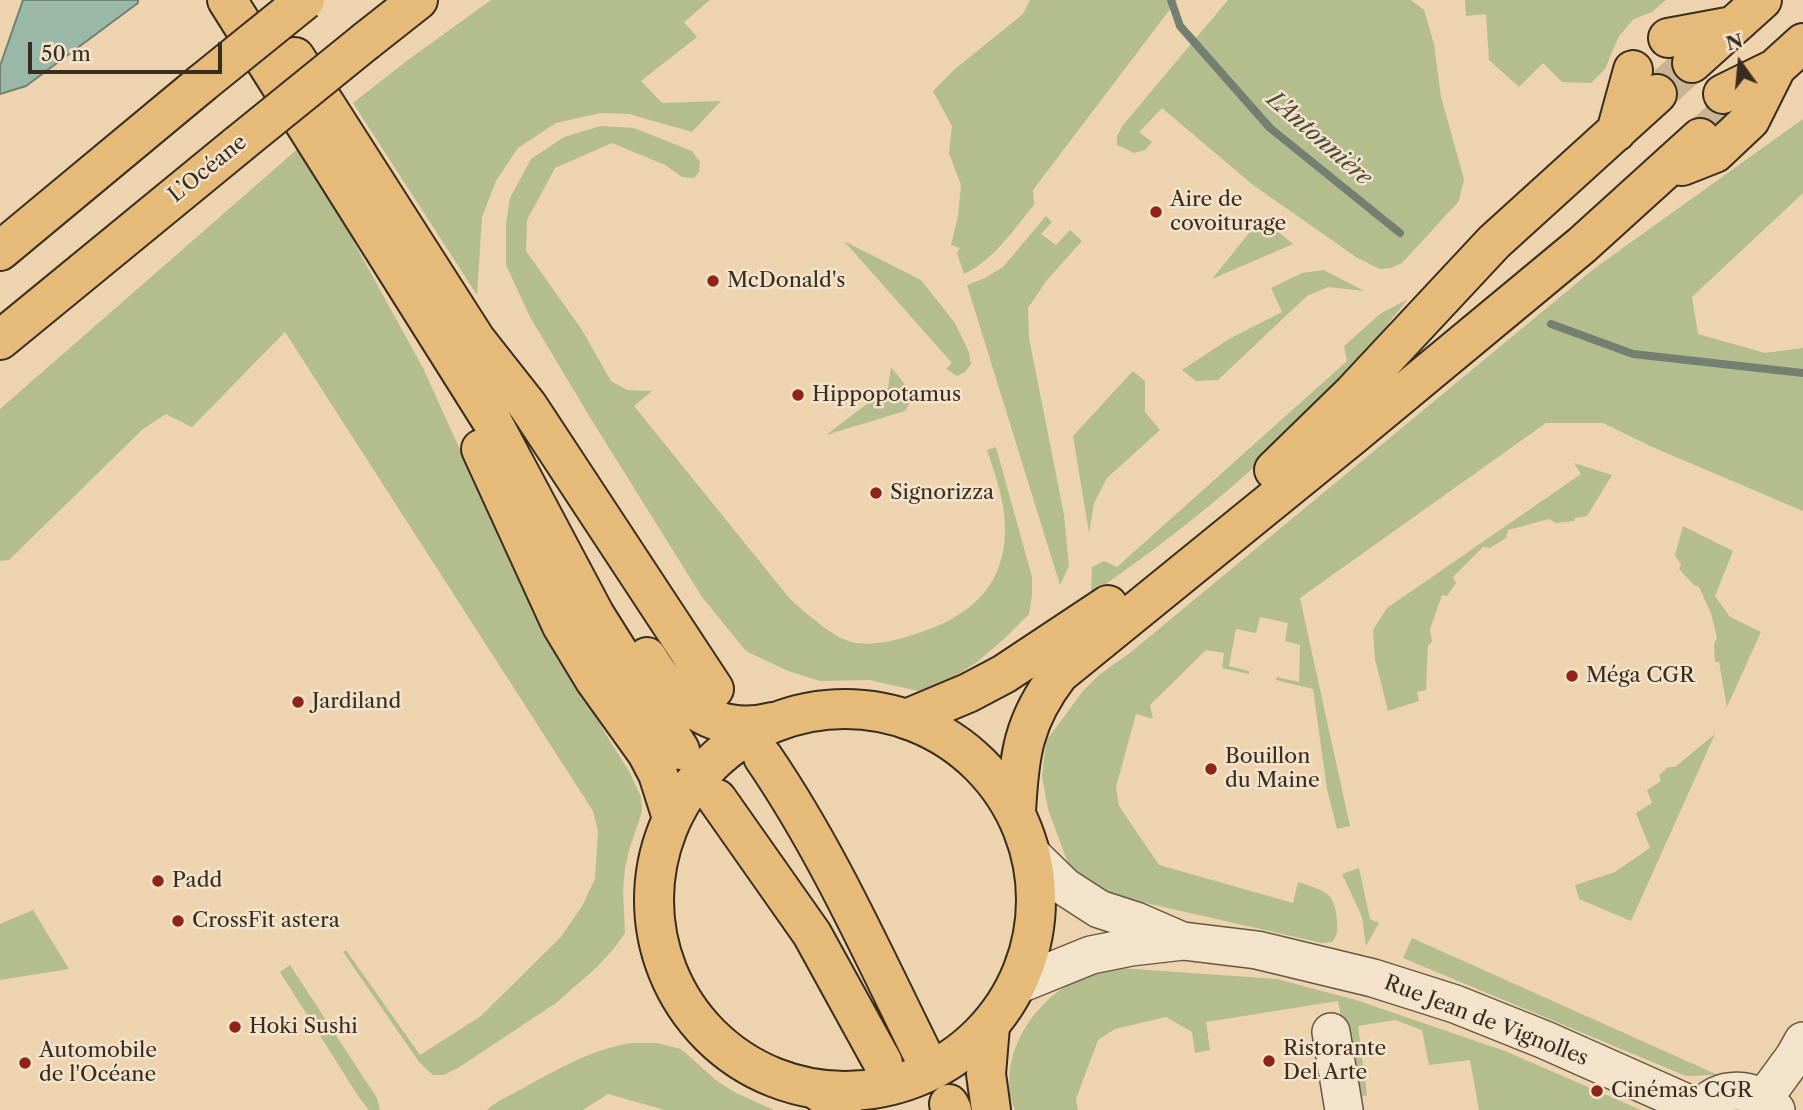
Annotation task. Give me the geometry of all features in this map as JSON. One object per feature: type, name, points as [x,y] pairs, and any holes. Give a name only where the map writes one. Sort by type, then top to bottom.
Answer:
[{"type":"main road","points":[[227,0],[509,415],[588,558],[661,679],[683,702],[703,715],[742,726],[756,726],[777,721],[833,708],[865,710],[906,719],[950,740],[970,755],[1003,791],[1016,812],[1031,854],[1036,883],[1035,923],[1026,962],[1017,985],[990,1026],[977,1040],[945,1063],[907,1081],[842,1092],[830,1100],[778,1079],[737,1058],[711,1037],[681,1000],[660,951],[654,911],[657,865],[672,818],[696,780],[713,761],[754,732],[777,721]]},
{"type":"main road","points":[[257,0],[423,254],[493,423],[595,615],[680,750]]},
{"type":"main road","points":[[0,251],[305,0]]},
{"type":"main road","name":"L’Océane","points":[[0,340],[418,0]]},
{"type":"main road","points":[[1762,0],[1733,26],[1701,72],[1789,55]]},
{"type":"main road","points":[[1016,812],[1019,765],[1031,716],[1043,694],[1059,674],[1572,254],[1658,176],[1715,153],[1750,120],[1789,55]]},
{"type":"main road","points":[[1658,176],[1667,104]]},
{"type":"main road","points":[[906,719],[968,693],[1004,674],[1114,601],[1255,487],[1353,393],[1494,242],[1616,132],[1667,104]]},
{"type":"main road","points":[[1616,132],[1667,104]]},
{"type":"main road","points":[[458,340],[528,406],[714,689]]},
{"type":"main road","points":[[458,340],[474,433],[522,544],[562,626],[594,679],[647,753],[658,774],[672,818]]},
{"type":"main road","points":[[763,757],[786,791],[846,899],[921,1051]]},
{"type":"main road","points":[[717,799],[812,934],[883,1063]]},
{"type":"main road","points":[[990,1026],[986,1074],[991,1110]]},
{"type":"street","name":"Rue Jean de Vignolles","points":[[1031,854],[1065,887],[1099,909],[1136,921],[1182,941]]},
{"type":"street","name":"Rue Jean de Vignolles","points":[[1017,985],[1091,955],[1182,941],[1257,950],[1373,978],[1455,1004],[1545,1040],[1700,1109],[1712,1098],[1728,1092],[1744,1091],[1770,1104]]},
{"type":"street","points":[[1331,1032],[1344,1110]]},
{"type":"street","points":[[1770,1104],[1803,1041]]},
{"type":"green space","points":[[491,0],[710,0],[684,22],[697,37],[641,81],[662,103],[721,101],[692,132],[629,114],[600,113],[556,123],[518,148],[496,181],[482,217],[477,295],[353,103]]},
{"type":"green space","points":[[1030,0],[1177,0],[1033,190],[1034,205],[994,253],[964,274],[957,253],[960,248],[951,245],[958,216],[961,185],[949,153],[952,126],[933,91],[955,69],[1023,14]]},
{"type":"green space","points":[[1228,0],[1411,0],[1424,10],[1434,44],[1441,97],[1464,179],[1459,201],[1402,263],[1380,269],[1356,257],[1253,185],[1162,108],[1139,132],[1152,142],[1145,150],[1134,153],[1117,145],[1117,136],[1123,125]]},
{"type":"green space","points":[[1465,0],[1666,0],[1652,12],[1634,19],[1619,36],[1605,69],[1591,83],[1562,82],[1543,63],[1519,87],[1489,60],[1486,14],[1466,16]]},
{"type":"green space","points":[[1803,119],[1803,193],[1692,297],[1698,334],[1765,353],[1803,348],[1803,511],[1650,446],[1603,423],[1546,423],[1300,598],[1350,826],[1337,829],[1327,789],[1313,689],[1276,680],[1277,677],[1299,682],[1300,645],[1285,641],[1288,623],[1260,617],[1256,633],[1236,629],[1229,666],[1249,671],[1249,674],[1222,668],[1224,653],[1206,650],[1150,705],[1153,719],[1136,714],[1116,787],[1119,806],[1159,865],[1293,903],[1298,882],[1321,890],[1331,898],[1336,911],[1337,930],[1332,942],[1322,943],[1124,898],[1092,886],[1069,866],[1048,809],[1042,776],[1046,741],[1083,691],[1099,675],[1131,652],[1595,268]]},
{"type":"green space","points":[[601,126],[634,128],[692,151],[700,162],[699,172],[694,178],[682,177],[665,165],[612,143],[555,168],[527,220],[526,251],[582,330],[611,381],[627,390],[652,391],[634,406],[790,599],[811,617],[844,640],[865,644],[879,643],[925,631],[944,623],[975,603],[996,573],[1005,533],[1000,491],[987,450],[996,447],[1032,577],[1032,595],[1029,614],[977,662],[944,683],[918,691],[869,680],[820,681],[788,671],[746,651],[702,597],[530,317],[506,265],[506,223],[510,198],[531,159],[564,137]]},
{"type":"green space","points":[[301,146],[423,368],[472,476],[641,797],[642,812],[625,868],[625,933],[616,946],[597,967],[556,1003],[444,1075],[433,1075],[419,1062],[343,952],[346,950],[420,1055],[481,1016],[561,937],[582,906],[595,879],[598,831],[593,811],[285,332],[192,427],[166,414],[143,429],[9,560],[0,561],[0,409]]},
{"type":"green space","points":[[1046,216],[1052,222],[1041,234],[1056,245],[1070,230],[1082,241],[1047,280],[1028,308],[1029,338],[1064,515],[1069,566],[1060,585],[967,285],[1003,267]]},
{"type":"green space","points":[[1261,218],[1293,244],[1212,279]]},
{"type":"green space","points":[[844,241],[921,280],[955,323],[969,352],[971,364],[965,372],[957,376],[946,369],[952,363]]},
{"type":"green space","points":[[1324,270],[1364,291],[1328,287],[1307,296],[1218,380],[1196,381],[1182,370],[1229,339],[1282,312],[1271,288],[1302,273]]},
{"type":"green space","points":[[1408,299],[1346,376],[1250,471],[1157,547],[1091,594],[1092,567],[1104,561],[1117,567],[1347,361],[1344,346],[1380,314]]},
{"type":"green space","points":[[891,367],[911,392],[912,399],[905,411],[826,435],[888,388]]},
{"type":"green space","points":[[1133,371],[1145,381],[1145,412],[1160,430],[1107,478],[1094,503],[1089,533],[1073,436]]},
{"type":"green space","points":[[1574,463],[1612,475],[1587,516],[1556,523],[1549,519],[1508,530],[1506,538],[1490,548],[1483,547],[1453,577],[1456,583],[1447,596],[1442,595],[1430,629],[1432,642],[1428,645],[1426,690],[1417,692],[1419,701],[1388,711],[1375,659],[1373,630],[1387,608],[1581,474]]},
{"type":"green space","points":[[1683,526],[1733,551],[1715,596],[1730,617],[1761,632],[1727,707],[1719,662],[1715,662],[1714,644],[1717,638],[1711,613],[1699,587],[1679,569],[1681,565],[1675,555]]},
{"type":"green space","points":[[1715,734],[1631,921],[1579,899],[1575,885],[1615,872],[1650,848],[1636,813],[1652,803],[1647,790],[1661,781],[1659,775],[1668,767],[1675,767]]},
{"type":"green space","points":[[1359,868],[1370,919],[1379,923],[1366,946],[1362,917],[1342,874]]},
{"type":"green space","points":[[33,910],[69,969],[0,980],[0,924]]},
{"type":"green space","points":[[1412,938],[1718,1075],[1686,1076],[1403,958]]},
{"type":"green space","points":[[290,965],[377,1098],[380,1110],[369,1110],[358,1096],[280,972]]},
{"type":"green space","points":[[1120,968],[1277,979],[1356,1000],[1505,1051],[1641,1110],[1479,1110],[1470,1060],[1429,1065],[1422,1030],[1395,1020],[1358,1026],[1367,1095],[1356,1099],[1338,1001],[1206,1022],[1210,1050],[1195,1053],[1192,1032],[1166,1017],[1115,1029],[1098,1040],[1076,1099],[1078,1110],[1015,1110],[1010,1090],[1010,1070],[1023,1032],[1035,1014],[1065,986],[1087,975]]},
{"type":"green space","points":[[631,1043],[657,1043],[681,1049],[717,1081],[774,1110],[665,1110],[608,1094],[583,1110],[487,1110],[574,1062],[602,1050]]},
{"type":"shaded area","points":[[23,0],[138,0],[138,3],[26,86],[0,94],[0,66]]},
{"type":"waterway","name":"L'Antonnière","points":[[1171,0],[1180,26],[1270,128],[1400,233]]},
{"type":"waterway","name":"L'Antonnière","points":[[1551,324],[1633,354],[1803,373]]},
{"type":"tunnel","points":[[1657,94],[1692,63]]},
{"type":"tunnel","points":[[1700,138],[1735,106]]},
{"type":"tunnel","points":[[680,750],[717,799]]},
{"type":"tunnel","points":[[921,1051],[949,1104]]},
{"type":"tunnel","points":[[883,1063],[910,1110]]},
{"type":"place","name":"Aire de covoiturage","points":[[1156,212]]},
{"type":"place","name":"McDonald's","points":[[713,281]]},
{"type":"place","name":"Hippopotamus","points":[[798,395]]},
{"type":"place","name":"Signorizza","points":[[876,493]]},
{"type":"place","name":"Méga CGR","points":[[1572,676]]},
{"type":"place","name":"Jardiland","points":[[298,702]]},
{"type":"place","name":"Bouillon du Maine","points":[[1211,769]]},
{"type":"place","name":"Padd","points":[[158,881]]},
{"type":"place","name":"CrossFit astera","points":[[178,921]]},
{"type":"place","name":"Hoki Sushi","points":[[235,1027]]},
{"type":"place","name":"Ristorante Del Arte","points":[[1269,1061]]},
{"type":"place","name":"Automobile de l'Océane","points":[[25,1063]]},
{"type":"place","name":"Cinémas CGR","points":[[1597,1091]]}]
